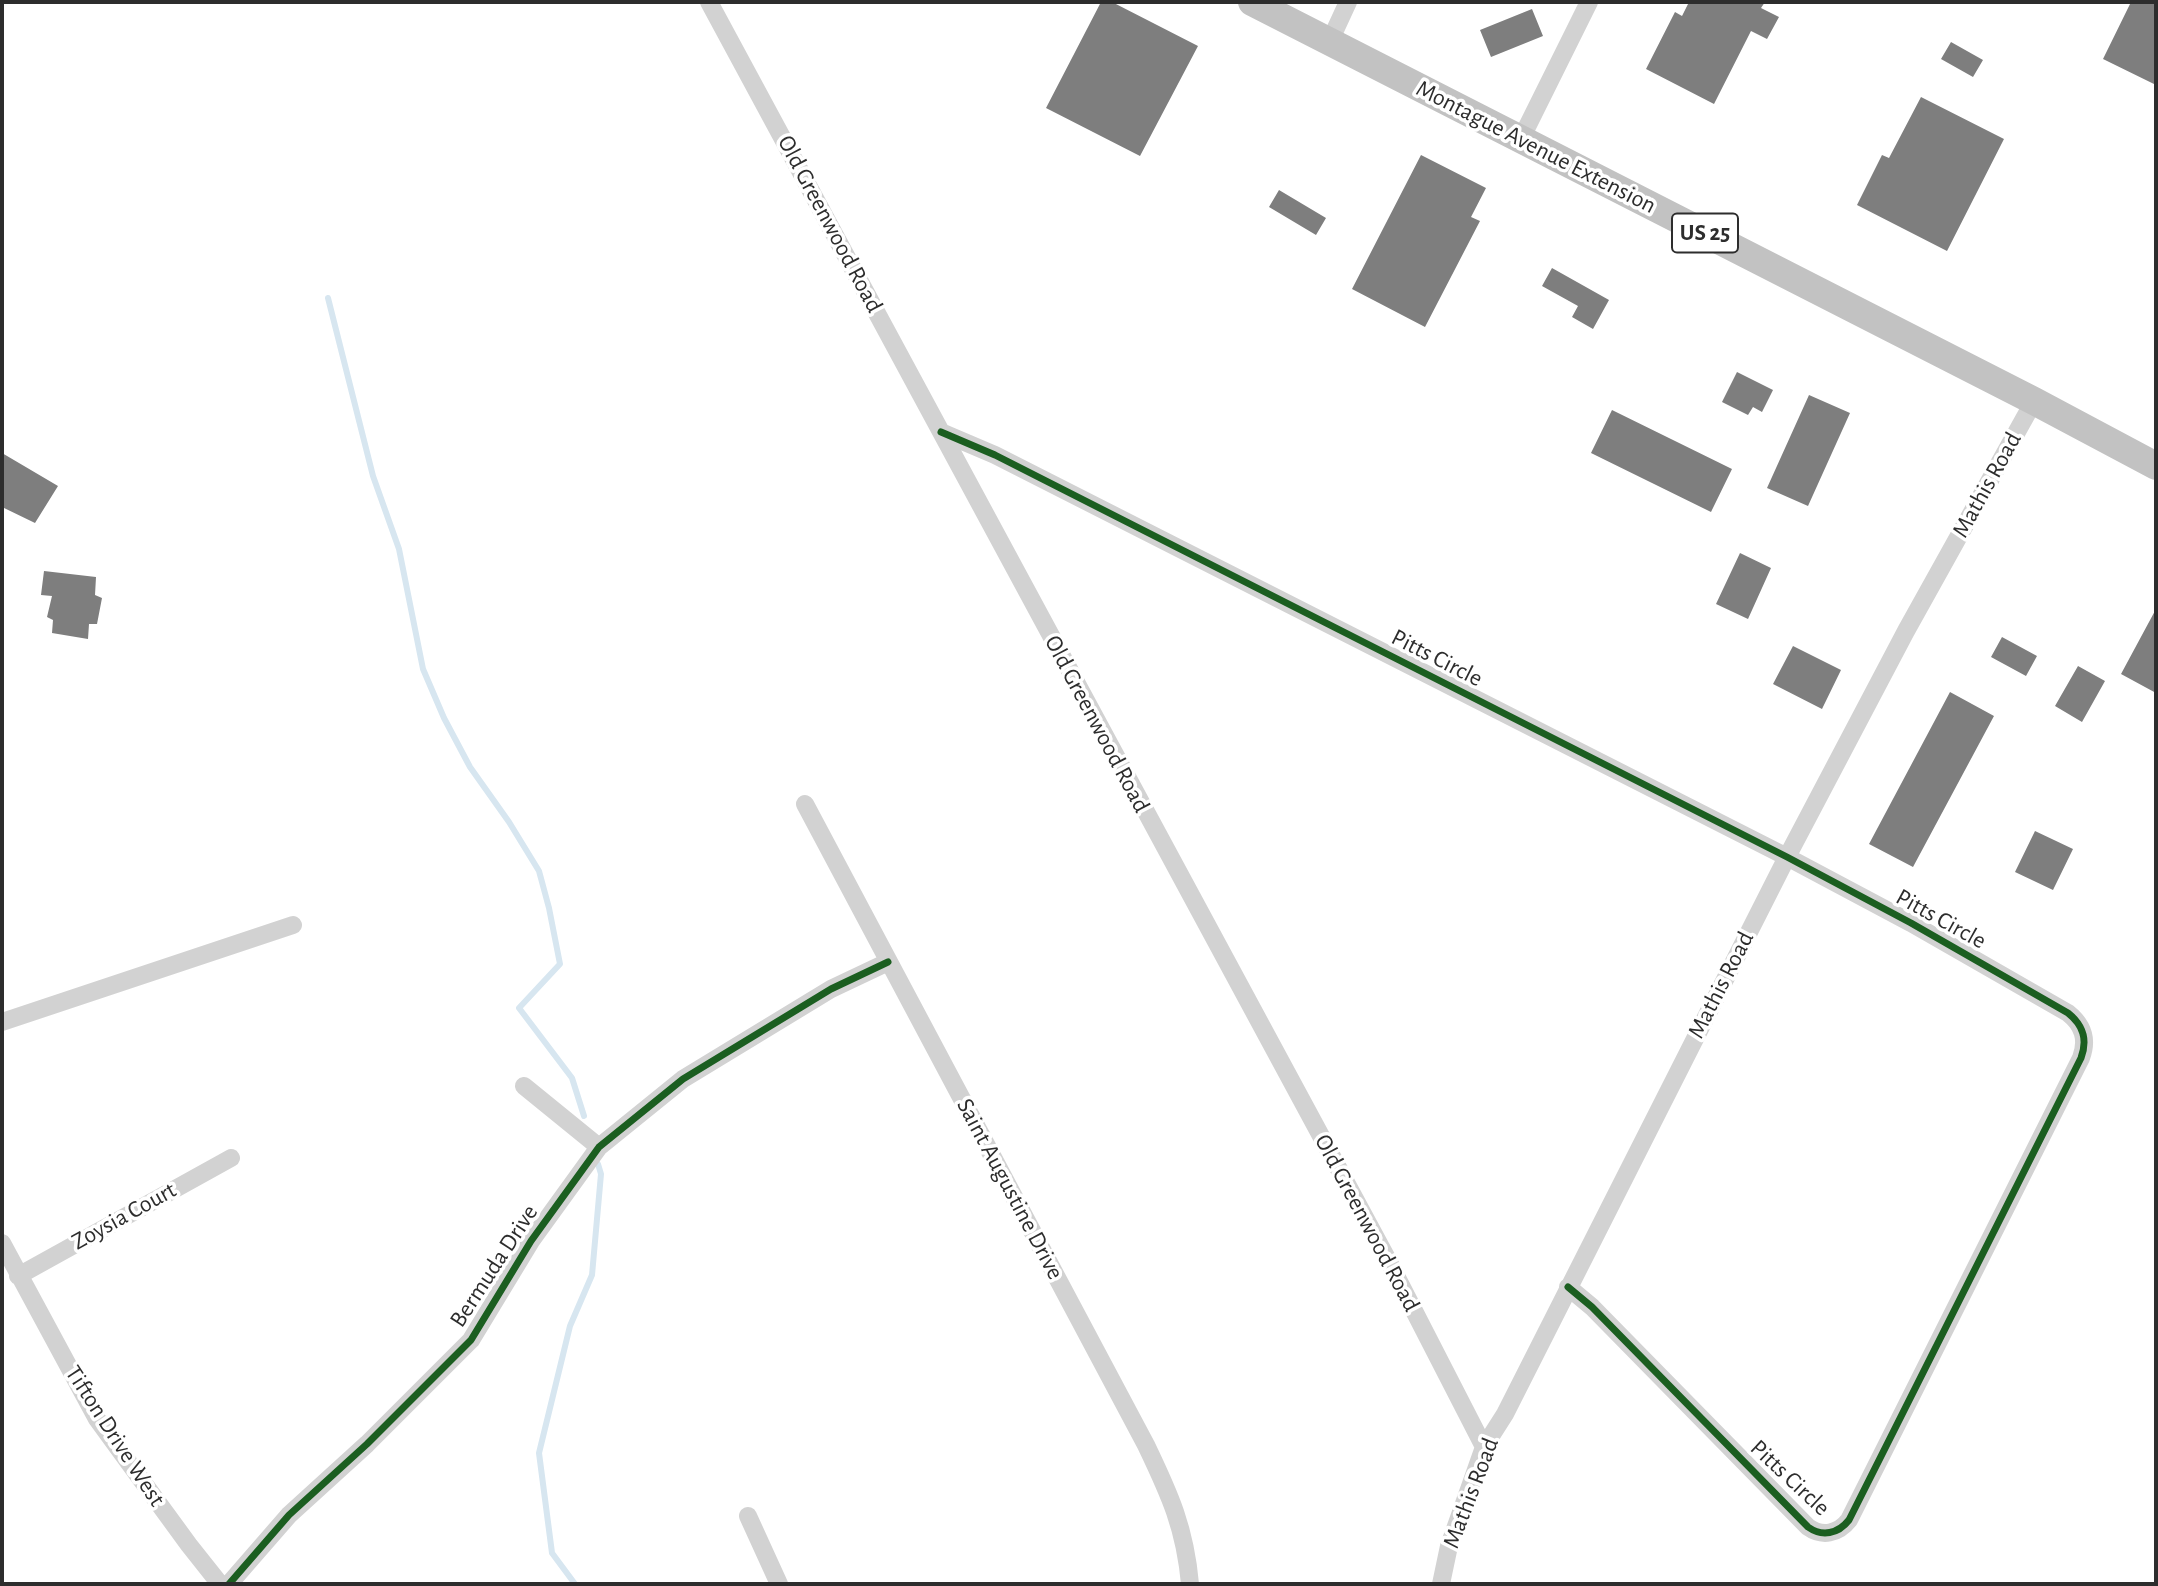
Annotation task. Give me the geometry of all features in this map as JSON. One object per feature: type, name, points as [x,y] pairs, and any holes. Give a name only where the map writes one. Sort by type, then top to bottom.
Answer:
[{"type":"highway","name":"Montague Avenue Extension","points":[[1252,2],[2035,401],[2156,466]]},
{"type":"street","name":"Old Greenwood Road","points":[[709,2],[1407,1296],[1484,1447]]},
{"type":"street","points":[[1330,41],[1348,2]]},
{"type":"street","points":[[1521,139],[1590,2]]},
{"type":"street","name":"Mathis Road","points":[[1441,1584],[1449,1546],[1484,1447],[1504,1414],[1787,858],[1906,631],[2035,401]]},
{"type":"street","name":"Pitts Circle","points":[[941,432],[995,455],[1911,923],[2068,1013],[2083,1031],[2085,1040],[2081,1058],[1845,1526],[1830,1533],[1820,1533],[1808,1527],[1592,1307],[1568,1287]]},
{"type":"street","name":"Saint Augustine Drive","points":[[804,804],[1146,1445],[1173,1501],[1184,1541],[1190,1584]]},
{"type":"street","points":[[2,1022],[293,925]]},
{"type":"street","name":"Bermuda Drive","points":[[229,1584],[289,1515],[367,1444],[471,1340],[531,1241],[599,1147],[682,1079],[831,989],[888,961]]},
{"type":"street","points":[[524,1086],[599,1147]]},
{"type":"street","name":"Zoysia Court","points":[[18,1276],[231,1158]]},
{"type":"street","name":"Tifton Drive West","points":[[2,1243],[97,1419],[220,1584]]},
{"type":"street","points":[[748,1516],[779,1584]]},
{"type":"building","points":[[1101,2],[1112,2],[1198,46],[1140,156],[1046,108]]},
{"type":"building","points":[[1689,2],[1765,2],[1761,8],[1779,17],[1767,39],[1751,31],[1714,104],[1646,69],[1675,12],[1682,16]]},
{"type":"building","points":[[2131,2],[2156,2],[2156,85],[2103,59]]},
{"type":"building","points":[[1532,9],[1543,36],[1491,57],[1480,30]]},
{"type":"building","points":[[1951,42],[1983,60],[1973,77],[1941,59]]},
{"type":"building","points":[[1921,97],[2004,139],[1947,251],[1857,205],[1882,155],[1889,158]]},
{"type":"building","points":[[1421,155],[1486,188],[1471,217],[1480,221],[1425,327],[1352,289]]},
{"type":"building","points":[[1279,190],[1326,218],[1316,235],[1269,207]]},
{"type":"building","points":[[1552,268],[1609,300],[1593,329],[1572,317],[1578,306],[1542,286]]},
{"type":"building","points":[[1737,372],[1773,390],[1762,412],[1753,407],[1748,415],[1722,402]]},
{"type":"building","points":[[1809,395],[1850,413],[1808,506],[1767,488]]},
{"type":"building","points":[[1612,410],[1732,469],[1711,512],[1591,453]]},
{"type":"building","points":[[2,453],[58,486],[35,523],[2,507]]},
{"type":"building","points":[[1740,553],[1771,568],[1748,619],[1716,604]]},
{"type":"building","points":[[44,571],[96,577],[95,595],[102,598],[97,624],[89,624],[88,639],[52,633],[53,620],[47,617],[52,596],[41,595]]},
{"type":"building","points":[[2156,609],[2156,693],[2121,674]]},
{"type":"building","points":[[2002,637],[2037,656],[2026,676],[1991,657]]},
{"type":"building","points":[[1793,646],[1841,670],[1822,709],[1773,684]]},
{"type":"building","points":[[2078,666],[2105,681],[2082,722],[2055,706]]},
{"type":"building","points":[[1950,692],[1994,716],[1913,867],[1869,844]]},
{"type":"building","points":[[2035,831],[2073,849],[2053,890],[2015,872]]},
{"type":"waterway","points":[[328,298],[373,476],[399,549],[423,669],[444,718],[470,767],[539,871],[560,964],[519,1008],[572,1078],[584,1116]]},
{"type":"waterway","points":[[575,1584],[552,1553],[539,1453],[570,1326],[592,1275],[601,1174],[598,1164]]},
{"type":"cycle path","points":[[941,432],[995,455],[1787,857],[1911,923],[2068,1013],[2081,1028],[2084,1039],[2081,1058],[1849,1520],[1835,1531],[1824,1533],[1808,1527],[1592,1307],[1568,1287]]},
{"type":"cycle path","points":[[229,1584],[289,1515],[367,1444],[471,1340],[531,1241],[599,1147],[683,1079],[831,989],[888,962]]}]
